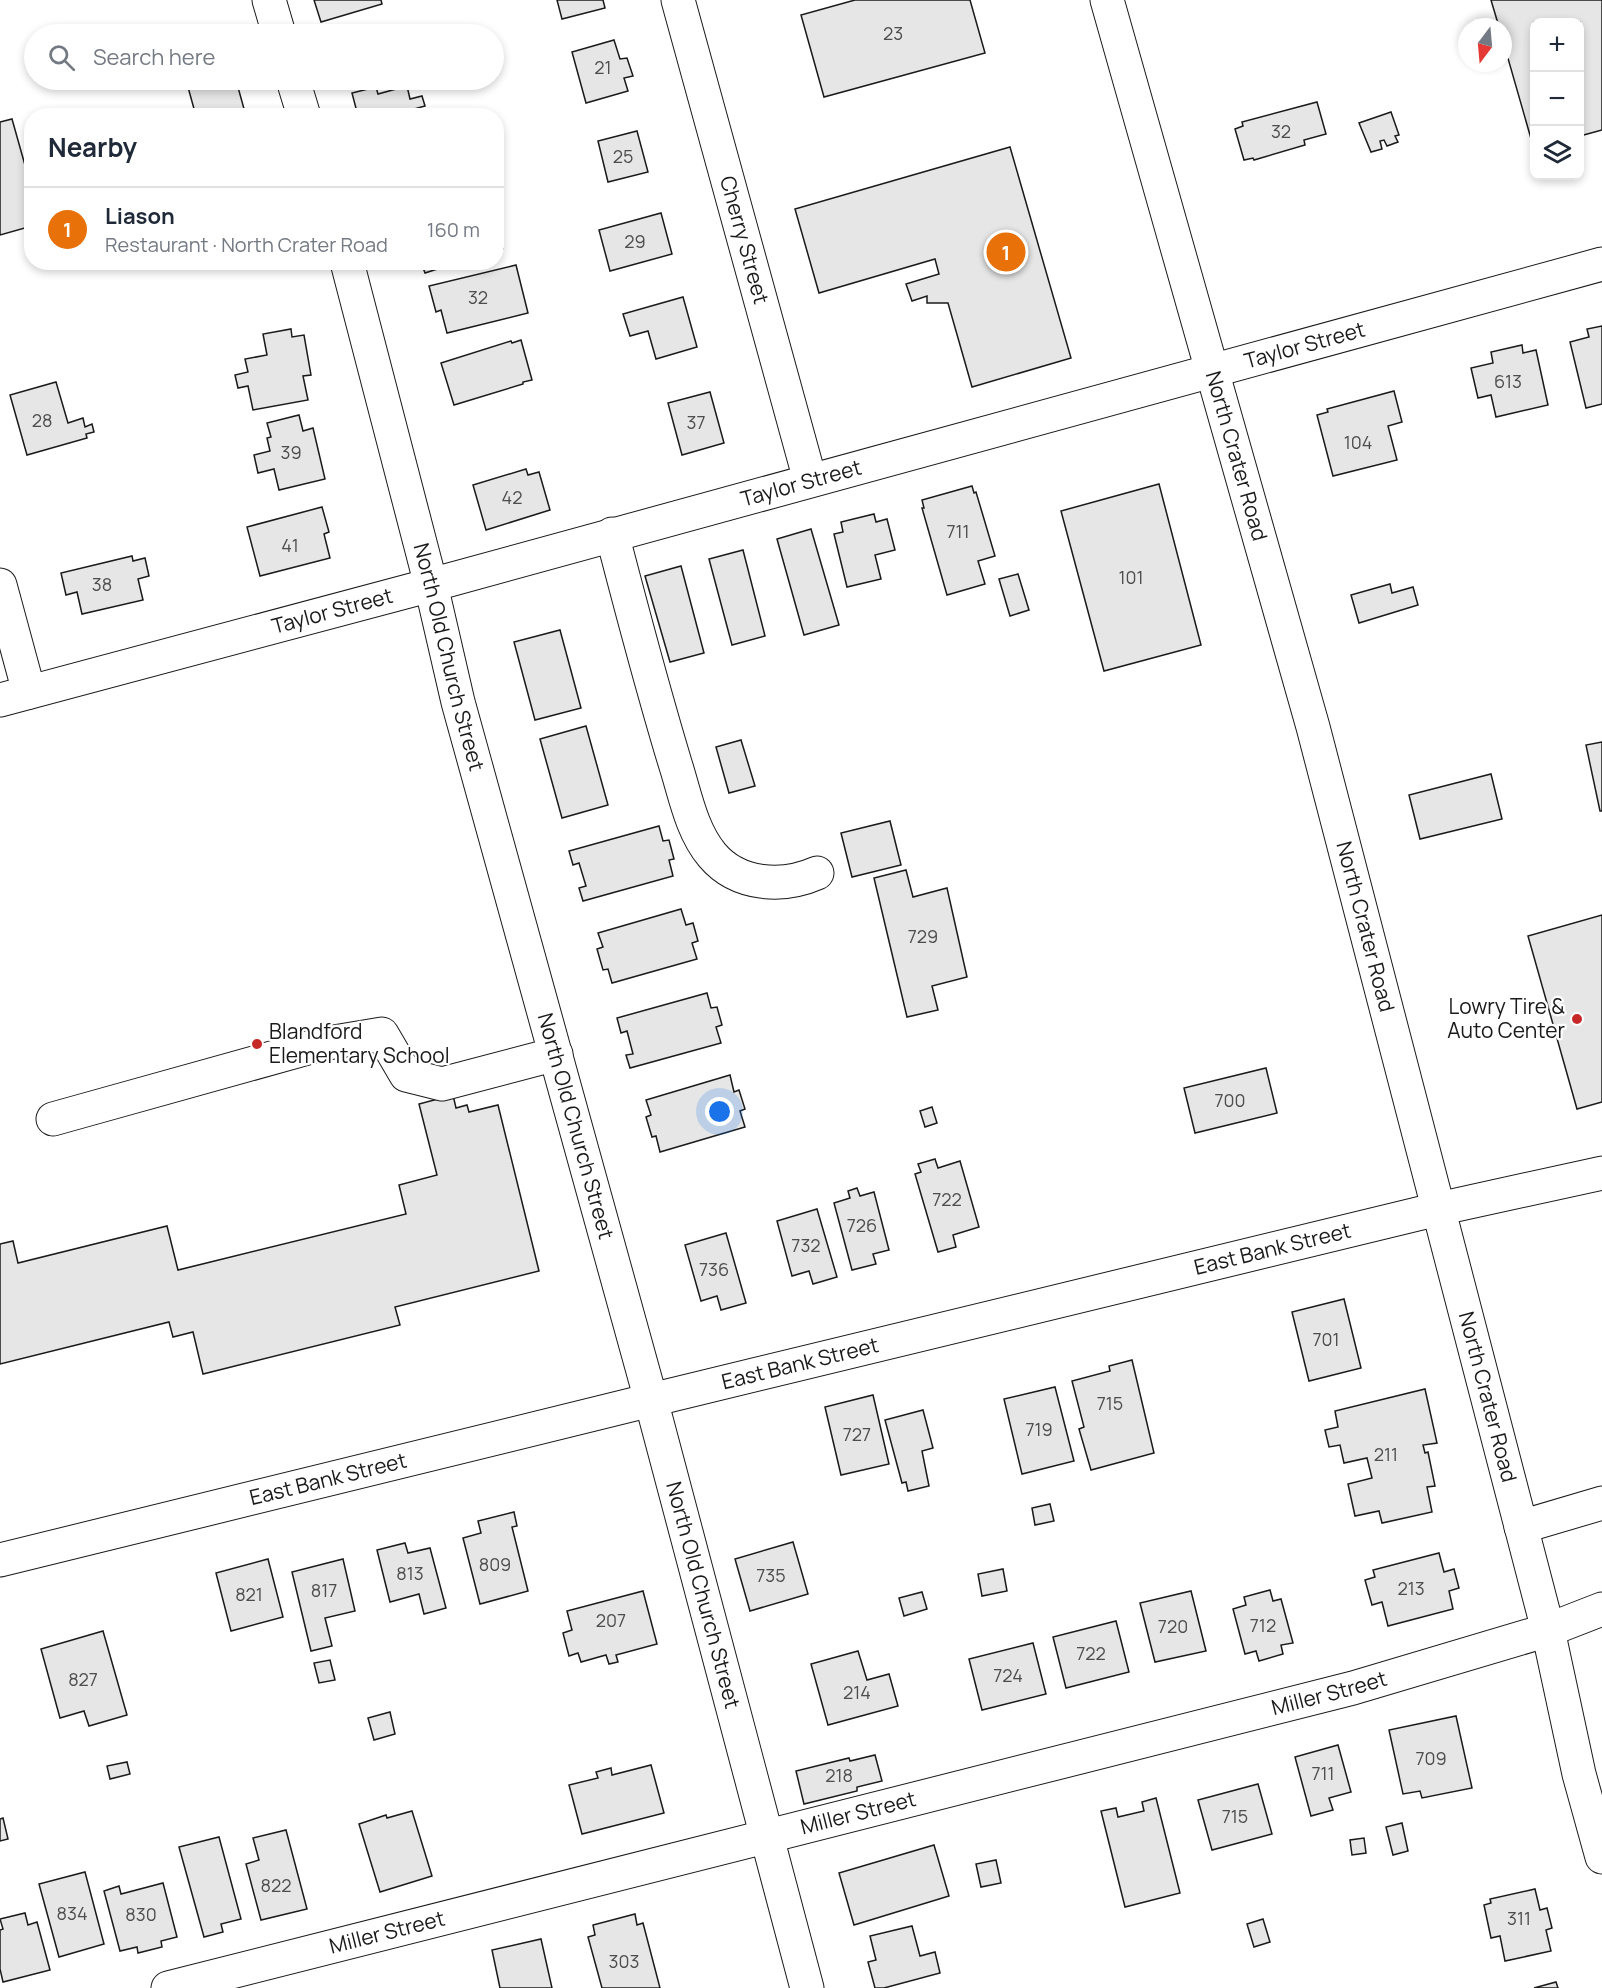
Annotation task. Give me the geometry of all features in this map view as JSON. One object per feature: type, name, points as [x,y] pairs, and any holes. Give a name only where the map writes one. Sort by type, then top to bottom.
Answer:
[{"type":"street","points":[[269,0],[276,24]]},
{"type":"street","name":"Cherry Street","points":[[678,0],[810,480]]},
{"type":"street","name":"North Crater Road","points":[[1107,0],[1313,727],[1548,1630],[1579,1774],[1602,1857]]},
{"type":"street","points":[[296,90],[302,108]]},
{"type":"street","name":"Taylor Street","points":[[14,696],[431,585],[1602,264]]},
{"type":"street","name":"North Old Church Street","points":[[349,270],[431,585],[458,702],[651,1400],[807,1988]]},
{"type":"street","points":[[612,534],[656,700],[697,834],[713,857],[736,873],[762,882],[785,883],[817,873]]},
{"type":"street","points":[[0,585],[14,696]]},
{"type":"street","points":[[53,1119],[322,1044],[382,1034],[406,1075],[442,1084],[556,1054]]},
{"type":"street","name":"East Bank Street","points":[[0,1560],[1438,1209],[1602,1173]]},
{"type":"street","points":[[1521,1527],[1602,1503]]},
{"type":"street","name":"Miller Street","points":[[168,1988],[1353,1688],[1548,1630],[1602,1609]]},
{"type":"building","points":[[314,0],[381,0],[382,4],[321,22]]},
{"type":"building","points":[[557,0],[603,0],[605,8],[562,19]]},
{"type":"building","points":[[855,0],[970,0],[985,53],[824,97],[801,15]]},
{"type":"building","points":[[1491,0],[1602,0],[1602,130],[1584,135],[1584,18],[1530,18],[1530,135],[1512,72],[1512,18],[1496,18]]},
{"type":"building","points":[[614,40],[620,59],[627,58],[633,76],[624,78],[628,91],[586,103],[572,52]]},
{"type":"building","points":[[189,90],[239,90],[244,108],[194,108]]},
{"type":"building","points":[[377,90],[378,94],[392,90],[408,90],[410,99],[422,96],[425,106],[356,108],[352,93]]},
{"type":"building","points":[[1317,102],[1326,134],[1304,140],[1305,145],[1254,160],[1253,158],[1244,160],[1235,129],[1243,126],[1242,122]]},
{"type":"building","points":[[1391,112],[1399,135],[1395,136],[1398,142],[1387,146],[1384,140],[1380,141],[1382,149],[1371,152],[1359,123]]},
{"type":"building","points":[[12,119],[24,162],[24,228],[0,235],[0,122]]},
{"type":"building","points":[[637,131],[648,172],[608,182],[598,141]]},
{"type":"building","points":[[1010,147],[1071,358],[972,387],[948,303],[927,303],[927,296],[912,301],[906,284],[939,274],[935,259],[819,293],[795,209]]},
{"type":"building","points":[[661,213],[672,254],[610,271],[599,230]]},
{"type":"building","points":[[516,265],[528,313],[447,333],[441,310],[436,312],[429,286],[495,270],[504,270],[504,268]]},
{"type":"building","points":[[683,297],[697,347],[656,359],[648,331],[630,336],[623,314]]},
{"type":"building","points":[[1602,326],[1602,404],[1586,408],[1570,342],[1589,337],[1587,329]]},
{"type":"building","points":[[291,329],[292,337],[304,335],[311,375],[303,376],[308,400],[253,410],[248,386],[238,388],[235,375],[248,372],[245,359],[267,355],[263,334]]},
{"type":"building","points":[[521,340],[532,380],[454,405],[441,363],[511,341],[512,343]]},
{"type":"building","points":[[1522,345],[1523,353],[1536,350],[1548,405],[1496,417],[1491,395],[1478,398],[1471,368],[1493,363],[1491,352]]},
{"type":"building","points":[[56,382],[68,423],[83,418],[85,427],[92,424],[94,432],[86,434],[87,438],[27,455],[10,395]]},
{"type":"building","points":[[1394,391],[1402,422],[1388,426],[1397,460],[1333,476],[1317,415],[1328,412],[1327,409]]},
{"type":"building","points":[[710,392],[724,443],[682,455],[668,403]]},
{"type":"building","points":[[299,415],[303,431],[313,428],[325,479],[279,490],[274,469],[258,473],[254,455],[270,451],[267,438],[271,437],[267,423]]},
{"type":"building","points":[[526,469],[528,475],[539,472],[550,510],[486,530],[473,485]]},
{"type":"building","points":[[1159,484],[1201,645],[1104,671],[1061,511]]},
{"type":"building","points":[[972,486],[974,493],[976,492],[995,556],[978,561],[985,584],[947,595],[922,508],[924,508],[922,500]]},
{"type":"building","points":[[322,507],[329,532],[324,534],[330,558],[260,576],[247,527]]},
{"type":"building","points":[[874,514],[876,522],[887,519],[895,550],[875,555],[881,579],[847,587],[834,534],[843,532],[841,522]]},
{"type":"building","points":[[811,529],[839,625],[804,635],[777,539]]},
{"type":"building","points":[[743,550],[765,636],[732,645],[709,559]]},
{"type":"building","points":[[132,556],[133,561],[145,558],[149,576],[138,579],[143,600],[82,614],[77,592],[66,595],[61,573]]},
{"type":"building","points":[[681,566],[704,653],[670,662],[645,576]]},
{"type":"building","points":[[1018,574],[1029,610],[1010,616],[999,579]]},
{"type":"building","points":[[1390,584],[1392,593],[1413,587],[1418,605],[1359,623],[1351,595]]},
{"type":"building","points":[[560,630],[581,708],[535,720],[514,642]]},
{"type":"building","points":[[586,726],[608,805],[562,818],[540,739]]},
{"type":"building","points":[[741,740],[755,786],[729,793],[716,747]]},
{"type":"building","points":[[1602,742],[1602,811],[1600,811],[1586,745]]},
{"type":"building","points":[[1491,774],[1502,819],[1420,839],[1409,795]]},
{"type":"building","points":[[890,821],[901,865],[852,877],[841,833]]},
{"type":"building","points":[[659,826],[663,841],[669,840],[674,859],[669,860],[673,876],[583,901],[579,888],[586,886],[579,863],[573,865],[569,851]]},
{"type":"building","points":[[906,870],[913,897],[947,888],[967,977],[932,986],[938,1010],[907,1017],[874,878]]},
{"type":"building","points":[[681,909],[686,925],[693,923],[698,941],[692,943],[697,959],[612,983],[608,969],[603,970],[597,949],[603,947],[598,933]]},
{"type":"building","name":"Lowry Tire & Auto Center","points":[[1602,915],[1602,1102],[1577,1109],[1528,936]]},
{"type":"building","points":[[707,993],[711,1008],[717,1007],[722,1025],[716,1027],[721,1043],[630,1068],[626,1055],[633,1054],[627,1031],[621,1033],[617,1018]]},
{"type":"building","points":[[1266,1068],[1277,1113],[1195,1133],[1184,1088]]},
{"type":"building","points":[[730,1075],[734,1092],[739,1090],[745,1109],[740,1111],[745,1127],[660,1152],[656,1136],[652,1137],[646,1117],[651,1115],[646,1100]]},
{"type":"building","points":[[453,1095],[456,1108],[467,1105],[469,1112],[498,1105],[539,1271],[395,1307],[400,1325],[203,1374],[193,1332],[173,1337],[169,1322],[0,1364],[0,1244],[13,1241],[18,1263],[167,1226],[178,1270],[406,1214],[399,1185],[437,1175],[419,1104]]},
{"type":"building","points":[[932,1107],[937,1123],[925,1127],[920,1111]]},
{"type":"building","points":[[935,1159],[938,1168],[960,1161],[979,1227],[953,1235],[956,1247],[938,1252],[915,1174],[921,1172],[918,1164]]},
{"type":"building","points":[[857,1188],[860,1196],[874,1192],[889,1250],[873,1254],[876,1264],[852,1270],[834,1203],[850,1198],[848,1191]]},
{"type":"building","points":[[817,1209],[837,1277],[813,1284],[809,1271],[792,1276],[777,1221]]},
{"type":"building","points":[[726,1233],[746,1303],[721,1310],[717,1296],[701,1301],[685,1245]]},
{"type":"building","points":[[1344,1299],[1361,1368],[1309,1381],[1292,1312]]},
{"type":"building","points":[[1132,1360],[1154,1453],[1091,1470],[1079,1429],[1084,1427],[1072,1381],[1110,1371],[1109,1366]]},
{"type":"building","points":[[1055,1387],[1074,1461],[1022,1474],[1004,1399]]},
{"type":"building","points":[[1425,1389],[1437,1443],[1423,1445],[1425,1453],[1428,1452],[1435,1486],[1427,1487],[1432,1512],[1382,1523],[1379,1511],[1355,1516],[1348,1484],[1372,1478],[1367,1458],[1344,1463],[1340,1445],[1329,1447],[1325,1430],[1338,1427],[1335,1411]]},
{"type":"building","points":[[873,1395],[889,1464],[841,1475],[825,1407]]},
{"type":"building","points":[[923,1410],[933,1448],[922,1451],[929,1486],[908,1491],[906,1482],[902,1483],[885,1420]]},
{"type":"building","points":[[1050,1504],[1054,1521],[1035,1525],[1032,1508]]},
{"type":"building","points":[[514,1512],[517,1526],[512,1527],[528,1591],[480,1604],[463,1538],[481,1533],[478,1521]]},
{"type":"building","points":[[793,1542],[808,1594],[750,1611],[735,1559]]},
{"type":"building","points":[[405,1543],[408,1553],[430,1548],[446,1608],[424,1614],[419,1594],[390,1602],[377,1550]]},
{"type":"building","points":[[1439,1553],[1444,1572],[1454,1569],[1459,1588],[1449,1591],[1453,1609],[1388,1626],[1382,1602],[1372,1605],[1365,1580],[1375,1577],[1373,1570]]},
{"type":"building","points":[[268,1559],[283,1617],[231,1631],[216,1573]]},
{"type":"building","points":[[343,1559],[355,1611],[325,1618],[332,1646],[311,1651],[292,1572]]},
{"type":"building","points":[[1003,1569],[1007,1591],[982,1596],[978,1574]]},
{"type":"building","points":[[1270,1590],[1273,1601],[1281,1599],[1293,1643],[1281,1645],[1283,1654],[1259,1661],[1256,1651],[1245,1654],[1233,1609],[1246,1605],[1244,1597]]},
{"type":"building","points":[[643,1591],[657,1644],[616,1655],[618,1662],[609,1664],[606,1655],[581,1662],[578,1653],[569,1656],[563,1633],[572,1630],[567,1611]]},
{"type":"building","points":[[1191,1591],[1206,1651],[1155,1662],[1140,1603]]},
{"type":"building","points":[[922,1592],[927,1609],[904,1616],[899,1598]]},
{"type":"building","points":[[1116,1621],[1129,1672],[1066,1688],[1053,1637]]},
{"type":"building","points":[[103,1631],[127,1715],[89,1726],[84,1711],[60,1718],[41,1649]]},
{"type":"building","points":[[1033,1643],[1046,1694],[982,1710],[969,1659]]},
{"type":"building","points":[[858,1651],[867,1680],[889,1674],[898,1706],[828,1725],[811,1664]]},
{"type":"building","points":[[330,1660],[335,1680],[319,1683],[314,1663]]},
{"type":"building","points":[[390,1712],[395,1734],[374,1740],[368,1718]]},
{"type":"building","points":[[1456,1716],[1472,1788],[1422,1798],[1420,1791],[1403,1794],[1389,1730]]},
{"type":"building","points":[[1338,1745],[1351,1792],[1329,1798],[1333,1810],[1311,1816],[1295,1757]]},
{"type":"building","points":[[875,1755],[882,1781],[857,1787],[857,1791],[804,1804],[796,1771],[849,1758],[850,1761]]},
{"type":"building","points":[[127,1762],[130,1774],[110,1779],[107,1766]]},
{"type":"building","points":[[651,1765],[664,1813],[582,1834],[569,1785],[598,1778],[596,1772],[611,1768],[612,1775]]},
{"type":"building","points":[[1258,1784],[1272,1834],[1212,1850],[1198,1800]]},
{"type":"building","points":[[1156,1798],[1180,1893],[1125,1907],[1101,1811],[1116,1808],[1118,1817],[1144,1811],[1142,1802]]},
{"type":"building","points":[[412,1811],[432,1876],[380,1892],[359,1824],[386,1815],[387,1818]]},
{"type":"building","points":[[3,1818],[8,1839],[0,1841],[0,1819]]},
{"type":"building","points":[[1402,1823],[1408,1851],[1393,1855],[1386,1827]]},
{"type":"building","points":[[286,1830],[307,1909],[261,1920],[246,1864],[259,1860],[253,1838]]},
{"type":"building","points":[[219,1837],[241,1919],[221,1924],[223,1932],[204,1937],[179,1847]]},
{"type":"building","points":[[1364,1838],[1366,1853],[1352,1855],[1350,1840]]},
{"type":"building","points":[[934,1845],[949,1896],[854,1925],[839,1873]]},
{"type":"building","points":[[996,1860],[1001,1883],[981,1887],[976,1864]]},
{"type":"building","points":[[85,1872],[104,1944],[59,1957],[39,1884]]},
{"type":"building","points":[[163,1883],[177,1937],[161,1941],[162,1947],[138,1953],[137,1947],[120,1951],[104,1891],[119,1886],[121,1894]]},
{"type":"building","points":[[1535,1889],[1540,1910],[1547,1908],[1552,1928],[1546,1930],[1551,1951],[1505,1961],[1500,1936],[1491,1938],[1484,1905],[1491,1903],[1490,1899]]},
{"type":"building","points":[[25,1913],[28,1925],[37,1922],[50,1970],[3,1982],[0,1969],[0,1930],[3,1929],[0,1919]]},
{"type":"building","points":[[635,1914],[637,1925],[643,1923],[660,1988],[602,1988],[588,1937],[595,1935],[593,1925]]},
{"type":"building","points":[[1263,1919],[1270,1942],[1254,1947],[1247,1924]]},
{"type":"building","points":[[912,1926],[920,1956],[935,1952],[940,1973],[884,1988],[875,1988],[868,1962],[876,1960],[870,1936]]},
{"type":"building","points":[[541,1939],[552,1988],[500,1988],[492,1950]]},
{"type":"building","points":[[1556,1982],[1558,1988],[1534,1988]]},
{"type":"place","name":"Liason","points":[[1006,252]]},
{"type":"place","name":"Lowry Tire & Auto Center","points":[[1577,1019]]},
{"type":"place","name":"Blandford Elementary School","points":[[257,1044]]}]
